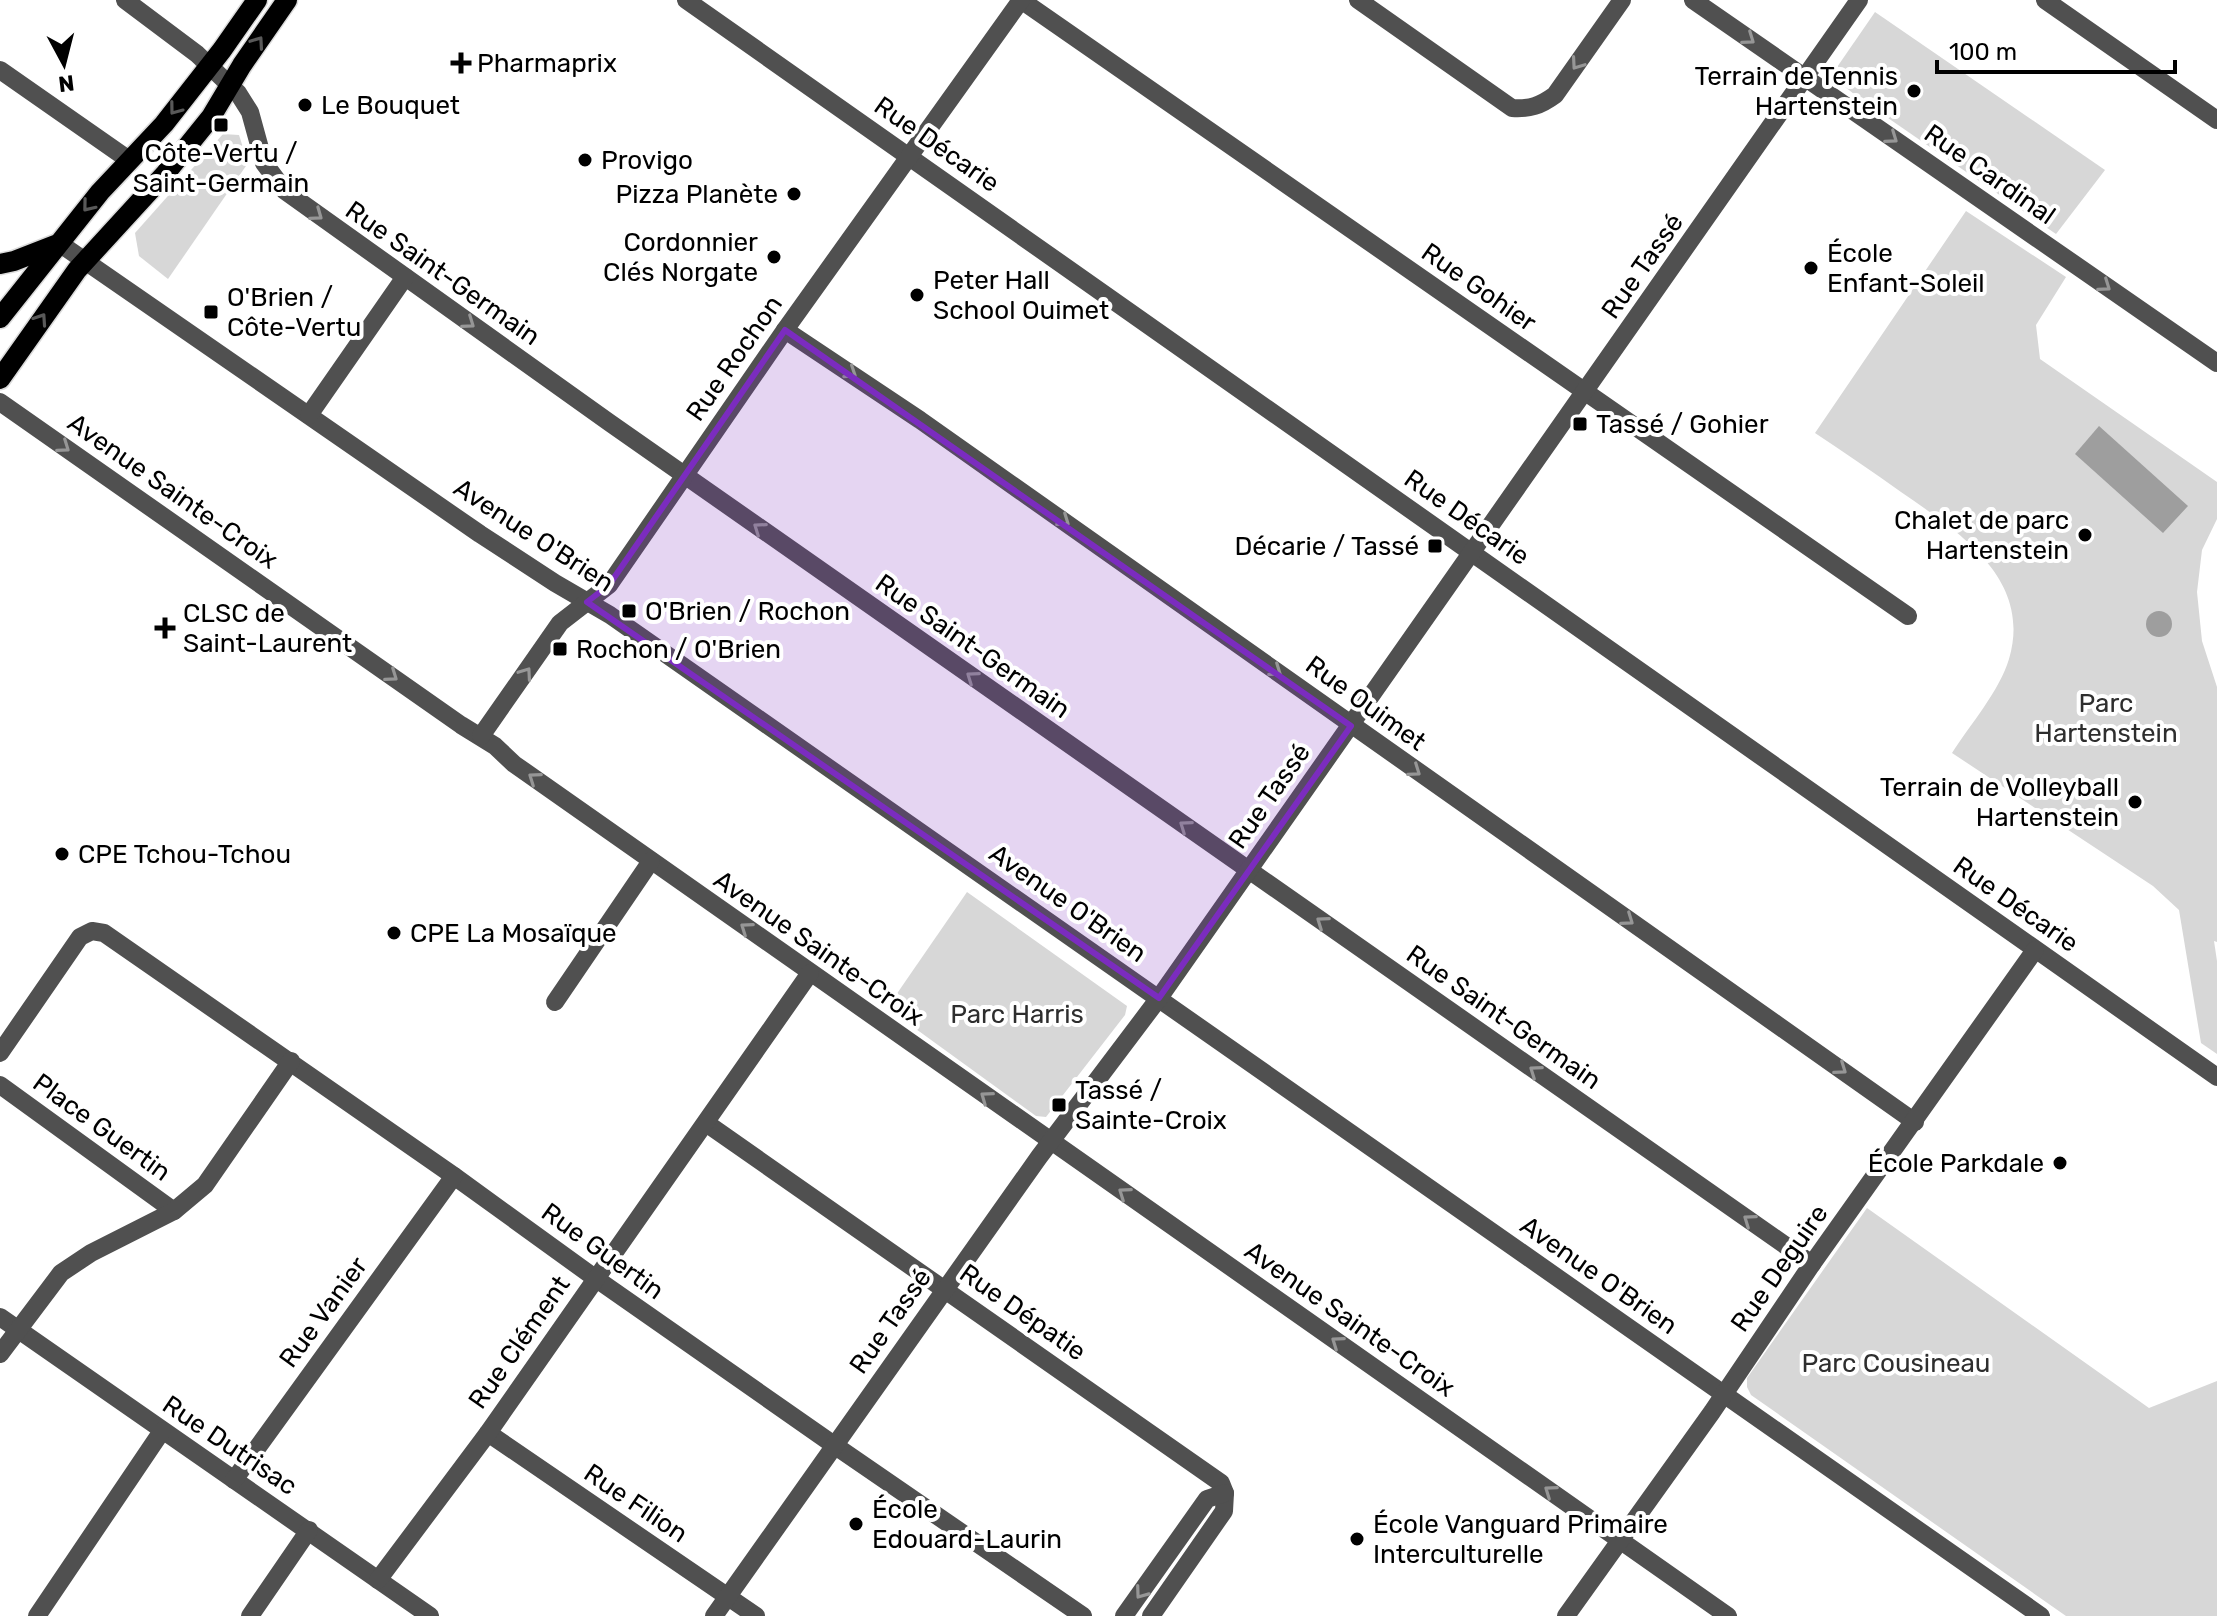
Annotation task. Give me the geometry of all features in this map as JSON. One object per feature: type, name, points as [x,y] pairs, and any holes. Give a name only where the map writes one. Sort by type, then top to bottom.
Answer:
[{"type":"main road","points":[[0,318],[129,160],[149,142],[257,0]]},
{"type":"main road","points":[[0,379],[62,289],[165,174],[217,109],[287,0]]},
{"type":"main road","points":[[0,264],[59,243]]},
{"type":"street","name":"Rue Saint-Germain","points":[[125,0],[209,64],[231,85],[250,112],[264,163],[285,191],[684,475],[1812,1264]]},
{"type":"street","name":"Rue Décarie","points":[[686,0],[2217,1077]]},
{"type":"street","name":"Rue Rochon","points":[[481,736],[560,623],[609,585],[785,330],[1021,0]]},
{"type":"street","name":"Rue Gohier","points":[[1021,0],[1908,616]]},
{"type":"street","points":[[1358,0],[1512,108],[1528,109],[1555,95],[1622,0]]},
{"type":"street","name":"Rue Cardinal","points":[[1693,0],[2217,363]]},
{"type":"street","name":"Rue Tassé","points":[[714,1616],[1050,1142],[1159,998],[1249,871],[1859,0]]},
{"type":"street","points":[[2045,0],[2217,120]]},
{"type":"street","points":[[0,70],[129,160]]},
{"type":"street","name":"Avenue O'Brien","points":[[59,243],[480,534],[610,615],[2041,1616]]},
{"type":"street","points":[[309,415],[405,277]]},
{"type":"street","name":"Rue Ouimet","points":[[785,330],[920,420],[1915,1122]]},
{"type":"street","name":"Avenue Sainte-Croix","points":[[0,402],[499,748],[514,764],[651,861],[1728,1616]]},
{"type":"street","points":[[555,1002],[651,861]]},
{"type":"street","name":"Rue Guertin","points":[[0,1053],[80,937],[92,931],[104,933],[1083,1616]]},
{"type":"street","name":"Rue Deguire","points":[[1566,1616],[2035,950]]},
{"type":"street","name":"Rue Clément","points":[[378,1580],[488,1433],[810,973]]},
{"type":"street","points":[[0,1354],[61,1273],[91,1253],[174,1211],[205,1185],[291,1061]]},
{"type":"street","name":"Place Guertin","points":[[0,1085],[174,1211]]},
{"type":"street","name":"Rue Dépatie","points":[[706,1123],[1221,1483],[1225,1493]]},
{"type":"street","name":"Rue Vanier","points":[[234,1480],[454,1176]]},
{"type":"street","name":"Rue Dutrisac","points":[[0,1317],[430,1616]]},
{"type":"street","points":[[37,1616],[162,1431]]},
{"type":"street","name":"Rue Filion","points":[[488,1433],[756,1616]]},
{"type":"street","points":[[1124,1616],[1207,1499],[1225,1493],[1224,1511],[1151,1616]]},
{"type":"street","points":[[250,1616],[309,1530]]},
{"type":"street","points":[[1162,1564],[1178,1575]]},
{"type":"highlighted area","points":[[785,330],[1351,726],[1159,998],[587,602],[609,585]]},
{"type":"green space","points":[[1875,12],[2105,170],[2056,234],[1835,79],[1833,73]]},
{"type":"green space","points":[[223,134],[239,135],[248,163],[168,279],[139,256],[135,233]]},
{"type":"green space","name":"Parc Hartenstein","points":[[1966,211],[2066,277],[2036,325],[2040,359],[2217,482],[2217,519],[2202,550],[2197,592],[2202,641],[2217,687],[2217,942],[2214,941],[2217,961],[2217,1054],[2201,1043],[2179,910],[2153,886],[1952,753],[1992,695],[2009,659],[2014,630],[2010,604],[2000,581],[1985,560],[1945,523],[1815,433]]},
{"type":"green space","name":"Parc Harris","points":[[967,892],[1127,1006],[1125,1015],[1046,1117],[1036,1116],[887,1008]]},
{"type":"green space","name":"Parc Cousineau","points":[[1867,1208],[2149,1408],[2217,1381],[2217,1616],[2066,1616],[1751,1395],[1747,1378]]},
{"type":"shaded area","points":[[2099,426],[2188,506],[2163,533],[2075,454]]},
{"type":"shaded area","points":[[2159,611],[2168,615],[2172,624],[2168,633],[2159,637],[2150,633],[2146,624],[2150,615]]},
{"type":"place","name":"Pharmaprix","points":[[461,63]]},
{"type":"place","name":"Terrain de Tennis Hartenstein","points":[[1914,91]]},
{"type":"place","name":"Le Bouquet","points":[[305,105]]},
{"type":"place","name":"Côte-Vertu / Saint-Germain","points":[[221,125]]},
{"type":"place","name":"Provigo","points":[[585,160]]},
{"type":"place","name":"Pizza Planète","points":[[794,194]]},
{"type":"place","name":"Cordonnier Clés Norgate","points":[[774,257]]},
{"type":"place","name":"École Enfant-Soleil","points":[[1811,268]]},
{"type":"place","name":"Peter Hall School Ouimet","points":[[917,295]]},
{"type":"place","name":"O'Brien / Côte-Vertu","points":[[211,312]]},
{"type":"place","name":"Tassé / Gohier","points":[[1580,424]]},
{"type":"place","name":"Chalet de parc Hartenstein","points":[[2085,535]]},
{"type":"place","name":"Décarie / Tassé","points":[[1435,546]]},
{"type":"place","name":"O'Brien / Rochon","points":[[629,611]]},
{"type":"place","name":"CLSC de Saint-Laurent","points":[[165,628]]},
{"type":"place","name":"Rochon / O'Brien","points":[[560,649]]},
{"type":"place","name":"Terrain de Volleyball Hartenstein","points":[[2135,802]]},
{"type":"place","name":"CPE Tchou-Tchou","points":[[62,854]]},
{"type":"place","name":"CPE La Mosaïque","points":[[394,933]]},
{"type":"place","name":"Tassé / Sainte-Croix","points":[[1059,1105]]},
{"type":"place","name":"École Parkdale","points":[[2060,1163]]},
{"type":"place","name":"École Edouard-Laurin","points":[[856,1524]]},
{"type":"place","name":"École Vanguard Primaire Interculturelle","points":[[1357,1539]]}]
